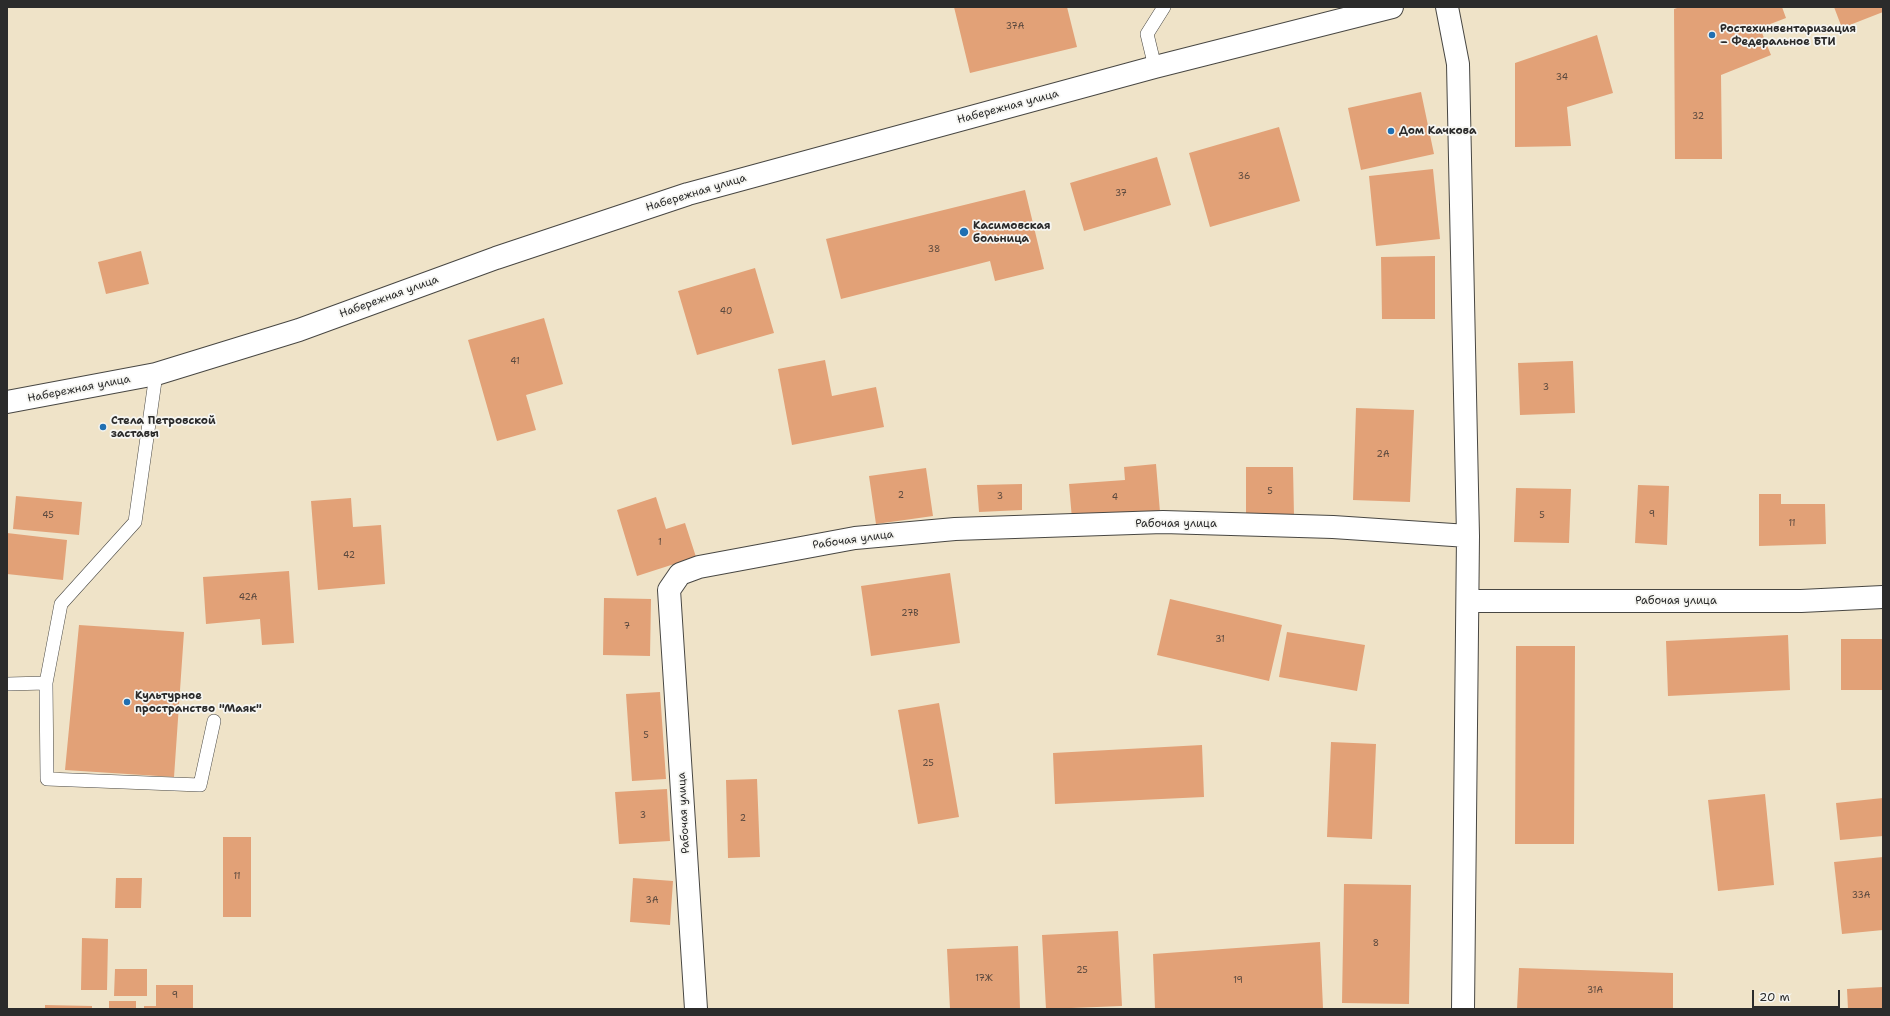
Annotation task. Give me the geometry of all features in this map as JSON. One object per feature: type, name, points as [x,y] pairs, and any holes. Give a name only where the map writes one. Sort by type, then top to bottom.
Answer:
[{"type":"street","name":"Набережная улица","points":[[7,402],[156,374],[299,330],[496,258],[688,194],[1155,67],[1392,7]]},
{"type":"street","points":[[1447,7],[1458,64],[1468,536],[1463,1009]]},
{"type":"street","name":"Рабочая улица","points":[[696,1009],[668,590],[680,574],[700,567],[855,538],[955,528],[1163,522],[1333,527],[1468,536]]},
{"type":"street","name":"Рабочая улица","points":[[1468,601],[1801,601],[1883,597]]},
{"type":"lane","points":[[1155,67],[1147,34],[1164,7]]},
{"type":"lane","points":[[156,374],[135,522],[61,604],[46,683],[47,779],[200,785],[214,721]]},
{"type":"lane","points":[[7,684],[46,683]]},
{"type":"building","points":[[954,7],[1067,7],[1077,47],[970,73]]},
{"type":"building","points":[[1680,7],[1782,7],[1786,18],[1760,28],[1771,55],[1721,75],[1722,159],[1675,159],[1674,9]]},
{"type":"building","points":[[1834,7],[1883,7],[1883,12],[1842,28]]},
{"type":"building","points":[[1597,35],[1613,93],[1567,107],[1571,146],[1515,147],[1515,63]]},
{"type":"building","name":"Дом Качкова","points":[[1421,92],[1434,154],[1361,170],[1348,108]]},
{"type":"building","points":[[1279,127],[1300,201],[1210,227],[1189,153]]},
{"type":"building","points":[[1157,157],[1171,205],[1084,231],[1070,183]]},
{"type":"building","points":[[1433,169],[1440,239],[1376,246],[1369,176]]},
{"type":"building","points":[[1025,190],[1044,269],[995,281],[990,261],[841,299],[826,239]]},
{"type":"building","points":[[141,251],[149,284],[106,294],[98,262]]},
{"type":"building","points":[[1435,256],[1435,319],[1382,319],[1381,257]]},
{"type":"building","points":[[755,268],[774,333],[697,355],[678,291]]},
{"type":"building","points":[[544,318],[563,384],[526,395],[536,430],[497,441],[468,340]]},
{"type":"building","points":[[825,360],[832,396],[876,387],[884,427],[792,445],[778,369]]},
{"type":"building","points":[[1573,361],[1575,413],[1520,415],[1518,363]]},
{"type":"building","points":[[1356,408],[1414,410],[1410,502],[1353,500]]},
{"type":"building","points":[[1156,464],[1160,512],[1072,519],[1069,484],[1125,480],[1124,467]]},
{"type":"building","points":[[1246,467],[1293,467],[1294,516],[1246,517]]},
{"type":"building","points":[[926,468],[933,516],[876,524],[869,476]]},
{"type":"building","points":[[1022,484],[1022,510],[979,512],[977,485]]},
{"type":"building","points":[[1638,485],[1669,486],[1667,545],[1635,543]]},
{"type":"building","points":[[1516,488],[1571,489],[1569,543],[1514,542]]},
{"type":"building","points":[[1759,494],[1781,494],[1781,504],[1825,504],[1826,544],[1759,546]]},
{"type":"building","points":[[16,496],[82,502],[79,535],[13,529]]},
{"type":"building","points":[[656,497],[666,529],[685,523],[696,557],[637,576],[617,510]]},
{"type":"building","points":[[351,498],[353,527],[381,525],[385,584],[318,590],[311,501]]},
{"type":"building","points":[[7,533],[67,540],[63,580],[7,574]]},
{"type":"building","points":[[289,571],[294,643],[262,645],[260,619],[206,624],[203,577]]},
{"type":"building","points":[[950,573],[960,643],[871,656],[861,586]]},
{"type":"building","points":[[604,598],[651,599],[650,656],[603,655]]},
{"type":"building","points":[[1170,599],[1282,625],[1269,681],[1157,655]]},
{"type":"building","points":[[79,625],[184,632],[174,777],[65,770]]},
{"type":"building","points":[[1287,632],[1365,645],[1357,691],[1279,677]]},
{"type":"building","points":[[1788,635],[1790,690],[1668,696],[1666,641]]},
{"type":"building","points":[[1841,639],[1883,639],[1883,690],[1841,690]]},
{"type":"building","points":[[1516,646],[1575,646],[1574,844],[1515,844]]},
{"type":"building","points":[[660,692],[666,779],[632,781],[626,694]]},
{"type":"building","points":[[939,703],[959,817],[918,824],[898,710]]},
{"type":"building","points":[[1331,742],[1376,744],[1372,839],[1327,837]]},
{"type":"building","points":[[1202,745],[1204,797],[1055,804],[1053,753]]},
{"type":"building","points":[[757,779],[760,857],[728,858],[726,780]]},
{"type":"building","points":[[667,789],[670,841],[619,844],[615,792]]},
{"type":"building","points":[[1765,794],[1774,885],[1718,891],[1708,800]]},
{"type":"building","points":[[1883,798],[1883,836],[1840,840],[1836,803]]},
{"type":"building","points":[[223,837],[251,837],[251,917],[223,917]]},
{"type":"building","points":[[1883,857],[1883,930],[1842,934],[1834,862]]},
{"type":"building","points":[[116,878],[142,878],[141,908],[115,908]]},
{"type":"building","points":[[633,878],[673,881],[670,925],[630,922]]},
{"type":"building","points":[[1344,884],[1411,885],[1409,1004],[1342,1003]]},
{"type":"building","points":[[1118,931],[1122,1006],[1046,1009],[1042,935]]},
{"type":"building","points":[[82,938],[108,939],[107,990],[81,990]]},
{"type":"building","points":[[1320,942],[1323,1008],[1155,1009],[1153,954]]},
{"type":"building","points":[[1018,946],[1020,1009],[950,1009],[947,949]]},
{"type":"building","points":[[1519,968],[1673,973],[1673,1009],[1517,1009]]},
{"type":"building","points":[[115,969],[147,969],[147,996],[114,996]]},
{"type":"building","points":[[156,985],[193,985],[193,1009],[144,1009],[144,1006],[156,1006]]},
{"type":"building","points":[[1883,987],[1883,1009],[1848,1009],[1847,989]]},
{"type":"building","points":[[109,1001],[136,1001],[136,1009],[109,1009]]},
{"type":"building","points":[[45,1005],[92,1006],[92,1009],[45,1009]]},
{"type":"place","name":"Ростехинвентаризация – Федеральное БТИ","points":[[1712,35]]},
{"type":"place","name":"Дом Качкова","points":[[1391,131]]},
{"type":"place","name":"Касимовская больница","points":[[964,232]]},
{"type":"place","name":"Стела Петровской заставы","points":[[103,427]]},
{"type":"place","name":"Культурное пространство \"Маяк\"","points":[[127,702]]}]
